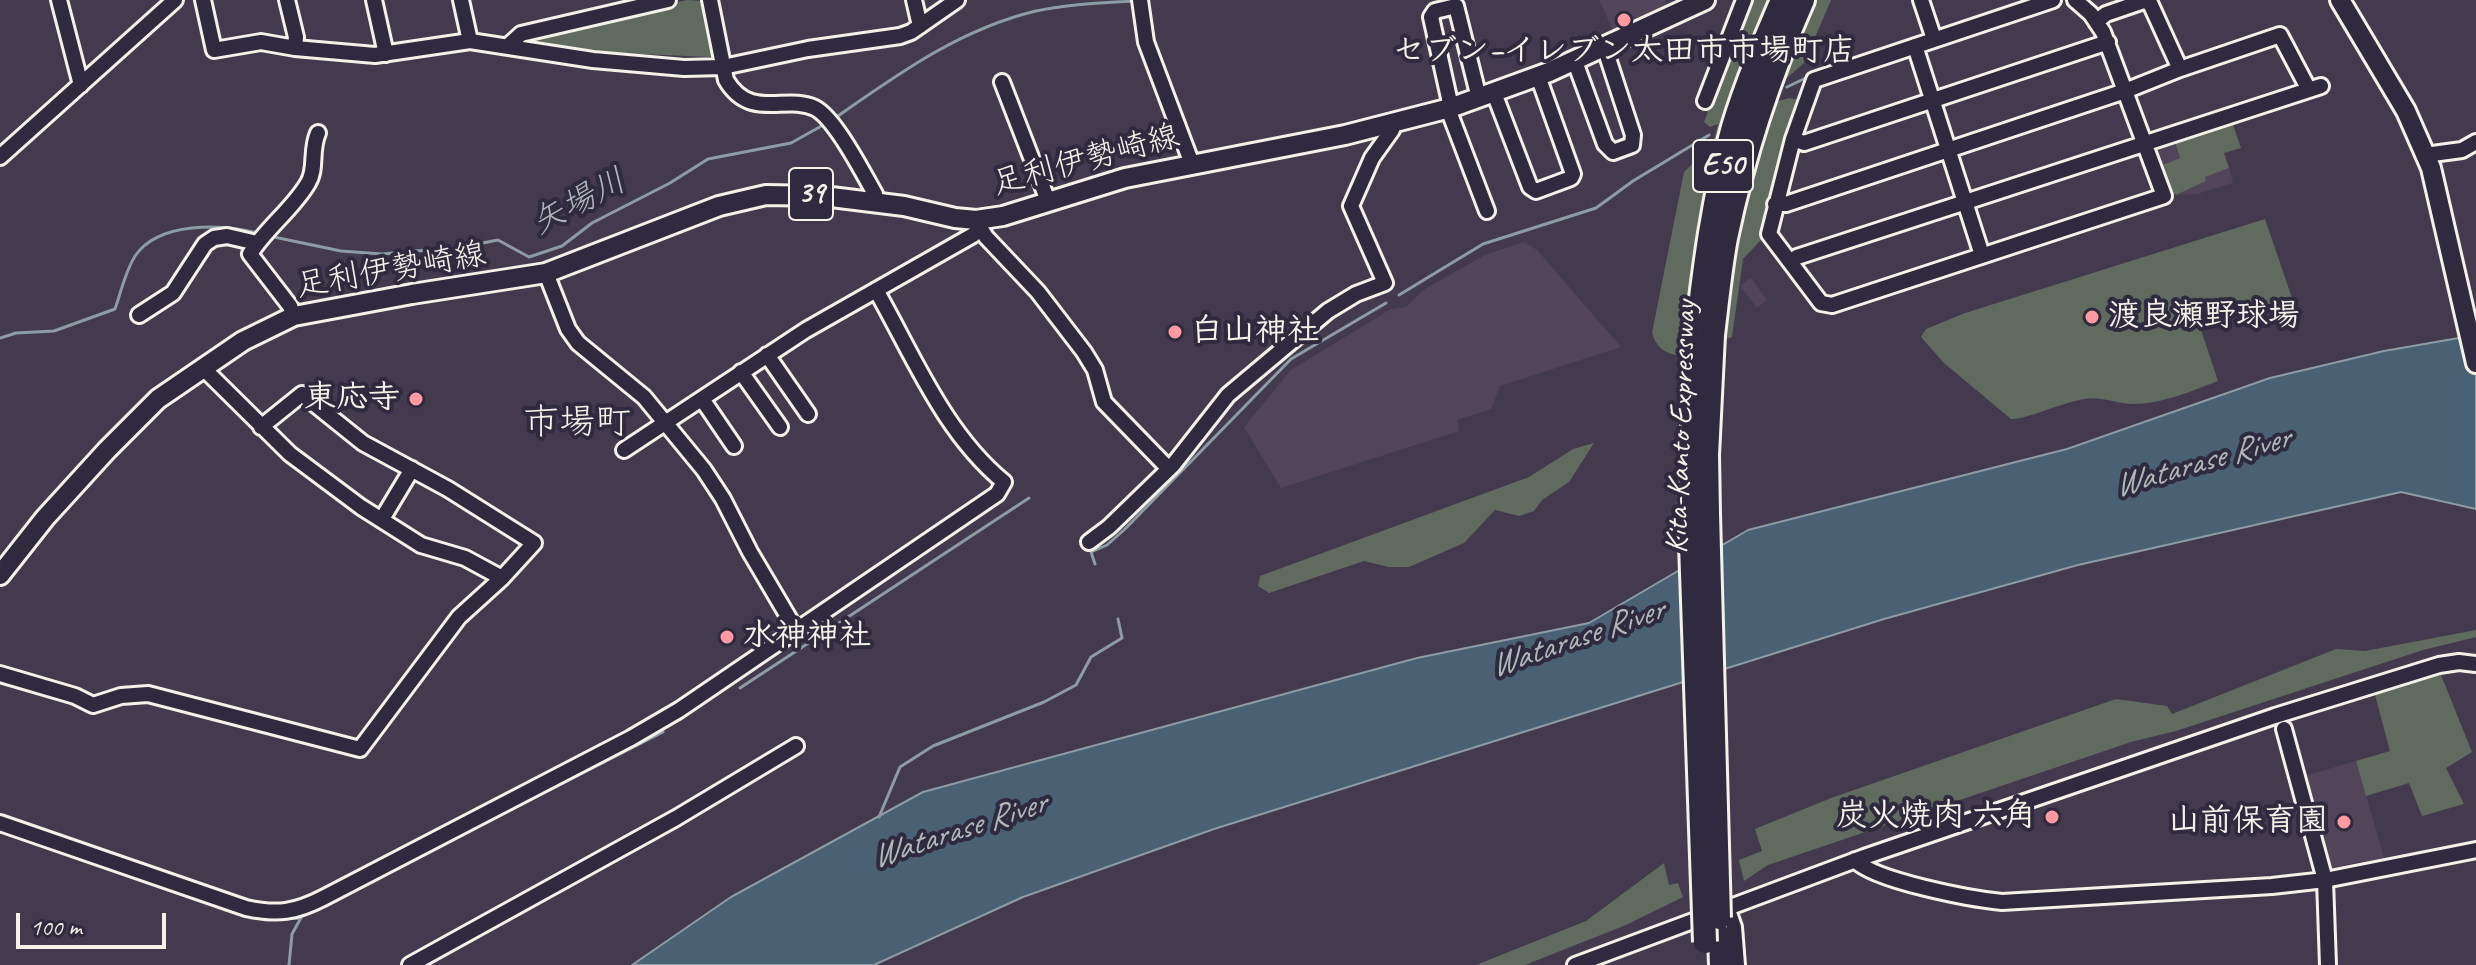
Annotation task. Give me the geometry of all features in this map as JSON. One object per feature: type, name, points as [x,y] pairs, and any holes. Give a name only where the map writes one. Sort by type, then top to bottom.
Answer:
[{"type":"highway","name":"Kita-Kanto Expressway","points":[[1721,965],[1703,271],[1723,168],[1742,101],[1782,0]]},
{"type":"highway","name":"Kita-Kanto Expressway","points":[[1706,965],[1690,516],[1704,338],[1737,190],[1768,86],[1803,0]]},
{"type":"main road","name":"足利伊勢崎線","points":[[0,575],[45,518],[141,414],[202,367],[263,330],[294,316],[546,273],[719,206],[746,199],[805,194],[876,202],[978,224],[1125,178],[1290,146],[1450,108],[1538,76],[1705,0]]},
{"type":"main road","points":[[2340,0],[2398,97],[2428,162],[2476,363]]},
{"type":"street","points":[[59,0],[81,85]]},
{"type":"street","points":[[0,157],[175,0]]},
{"type":"street","points":[[203,0],[214,50],[261,42],[348,54],[386,54],[470,41],[593,60],[684,68],[723,67],[808,49],[900,36],[957,0]]},
{"type":"street","points":[[287,0],[296,37],[295,48]]},
{"type":"street","points":[[374,0],[386,54]]},
{"type":"street","points":[[461,0],[470,41]]},
{"type":"street","points":[[509,45],[521,34],[633,4],[668,0]]},
{"type":"street","points":[[710,0],[726,80],[731,88],[748,99],[768,105],[817,108],[831,123],[875,194],[876,202]]},
{"type":"street","points":[[914,0],[920,26]]},
{"type":"street","points":[[1705,101],[1744,0]]},
{"type":"street","points":[[1921,0],[1934,39]]},
{"type":"street","points":[[2053,0],[2022,5],[1814,80],[1793,139],[1769,234],[1821,303],[1827,306],[2164,196],[2108,42],[2096,22],[2075,0]]},
{"type":"street","points":[[2096,22],[2106,14],[2144,1],[2150,3],[2180,69]]},
{"type":"street","points":[[1140,6],[1146,42],[1192,164]]},
{"type":"street","points":[[1487,211],[1450,108],[1431,17],[1435,11],[1456,6],[1487,95],[1530,187],[1536,191],[1571,178],[1573,174],[1538,76]]},
{"type":"street","points":[[1775,204],[1786,204],[1949,150],[2280,35],[2315,88],[1797,257],[1790,262]]},
{"type":"street","points":[[1793,139],[1804,143],[2108,42]]},
{"type":"street","points":[[1574,59],[1605,144],[1613,152],[1628,147],[1632,145],[1633,135],[1604,46]]},
{"type":"street","points":[[1915,46],[1982,255]]},
{"type":"street","points":[[1002,82],[1048,201]]},
{"type":"street","points":[[1089,542],[1109,527],[1169,469],[1228,395],[1328,311],[1356,294],[1385,283],[1351,206],[1372,158],[1392,130],[1391,123]]},
{"type":"street","points":[[294,316],[290,306],[250,254],[308,184],[313,167],[313,146],[318,133]]},
{"type":"street","points":[[2428,162],[2476,142]]},
{"type":"street","points":[[624,450],[767,355],[973,235],[978,224],[1038,292],[1084,352],[1095,370],[1104,402],[1169,469]]},
{"type":"street","points":[[139,315],[173,293],[205,244],[214,238],[227,236],[257,243]]},
{"type":"street","points":[[546,273],[568,329],[578,343],[641,394],[667,423],[723,499],[796,630]]},
{"type":"street","points":[[0,823],[246,908],[267,913],[292,912],[631,738],[679,710],[997,494],[1004,482],[934,399],[876,290]]},
{"type":"street","points":[[767,355],[808,414]]},
{"type":"street","points":[[202,367],[290,454],[361,507],[421,545],[465,558],[502,578]]},
{"type":"street","points":[[741,372],[780,427]]},
{"type":"street","points":[[0,674],[75,696],[93,705],[121,696],[148,694],[360,749],[459,617],[502,578],[534,543],[363,443],[302,394],[261,427]]},
{"type":"street","points":[[702,399],[734,446]]},
{"type":"street","points":[[382,519],[412,469]]},
{"type":"street","points":[[1575,965],[1855,860],[2366,687],[2449,663],[2476,664]]},
{"type":"street","points":[[2284,729],[2325,880],[2328,965]]},
{"type":"street","points":[[410,965],[676,818],[796,746]]},
{"type":"street","points":[[1855,860],[1864,868],[1917,884],[1965,897],[2002,902],[2272,886],[2325,880],[2476,850]]},
{"type":"street","points":[[1727,907],[1734,927],[1737,965]]},
{"type":"shaded area","points":[[687,0],[703,1],[713,55],[710,57],[593,52],[530,43],[528,37]]},
{"type":"shaded area","name":"セブン−イレブン太田市市場町店","points":[[1599,0],[1665,0],[1666,8],[1614,32]]},
{"type":"shaded area","points":[[1749,0],[1771,0],[1710,180],[1693,261],[1682,356],[1676,355],[1659,347],[1652,333],[1684,172],[1713,144],[1718,124],[1710,127],[1704,122]]},
{"type":"shaded area","points":[[1814,0],[1831,0],[1804,63],[1782,82]]},
{"type":"shaded area","points":[[1789,98],[1800,100],[1761,240],[1743,259],[1732,337],[1723,340],[1743,217],[1763,138],[1776,102]]},
{"type":"shaded area","points":[[2227,122],[2233,125],[2241,148],[2224,153],[2229,168],[2205,177],[2206,181],[2176,195],[2171,192],[2160,166],[2180,158],[2174,139]]},
{"type":"shaded area","points":[[2174,139],[2180,158],[2160,166],[2155,151],[2158,145]]},
{"type":"shaded area","points":[[2229,168],[2233,183],[2197,194],[2176,195],[2205,181],[2204,177]]},
{"type":"shaded area","name":"渡良瀬野球場","points":[[2265,219],[2292,298],[2200,327],[2218,381],[2187,393],[2127,404],[2084,399],[2011,419],[1944,363],[1921,337],[1926,329],[1965,313]]},
{"type":"shaded area","points":[[1524,242],[1537,250],[1621,347],[1500,386],[1491,409],[1457,420],[1459,431],[1281,488],[1244,427],[1291,370],[1391,309],[1406,307],[1425,289],[1485,255]]},
{"type":"shaded area","points":[[1751,278],[1767,300],[1757,308],[1740,286]]},
{"type":"shaded area","points":[[1594,443],[1569,482],[1542,500],[1534,511],[1519,516],[1495,510],[1464,543],[1409,567],[1389,567],[1364,561],[1269,593],[1258,586],[1260,576],[1529,477],[1573,449]]},
{"type":"shaded area","points":[[2476,630],[2476,637],[2423,650],[2176,731],[2131,742],[1768,865],[1744,881],[1739,860],[1762,851],[1755,829],[1831,798],[2116,699],[2167,706],[2172,714],[2336,649],[2365,651]]},
{"type":"shaded area","points":[[2439,670],[2472,752],[2446,768],[2464,804],[2422,816],[2409,783],[2366,796],[2356,761],[2390,751],[2374,691]]},
{"type":"shaded area","name":"山前保育園","points":[[2356,761],[2384,858],[2328,868],[2301,777]]},
{"type":"shaded area","points":[[1664,863],[1669,885],[1678,883],[1683,897],[1626,925],[1525,965],[1476,965],[1586,921]]},
{"type":"water","name":"Watarase River","points":[[2476,335],[2476,509],[2401,492],[2078,565],[1884,619],[1214,829],[1023,897],[874,965],[632,965],[731,897],[923,792],[1417,658],[1589,623],[1748,530],[2067,449],[2270,378],[2384,351]]},
{"type":"waterway","name":"矢場川","points":[[835,118],[931,55],[981,29],[1036,11],[1134,1]]},
{"type":"waterway","points":[[1787,87],[1812,75]]},
{"type":"waterway","name":"矢場川","points":[[269,236],[341,251],[382,254],[462,247],[498,240],[529,257],[562,246],[592,223],[670,183],[708,159],[791,143],[825,124]]},
{"type":"waterway","points":[[1399,295],[1483,244],[1596,208],[1633,181],[1709,135]]},
{"type":"waterway","name":"矢場川","points":[[0,338],[16,333],[54,331],[115,309],[135,256],[159,236],[210,227],[258,233]]},
{"type":"waterway","points":[[1095,564],[1091,552],[1107,545],[1125,529],[1291,359],[1386,303]]},
{"type":"waterway","points":[[740,688],[1029,498]]},
{"type":"waterway","points":[[879,817],[900,767],[933,746],[1044,702],[1076,685],[1091,657],[1122,638],[1118,619]]},
{"type":"waterway","points":[[253,916],[265,920],[299,918],[663,732]]},
{"type":"waterway","points":[[0,831],[53,849]]},
{"type":"waterway","points":[[289,965],[292,934],[302,916]]},
{"type":"place","name":"セブン−イレブン太田市市場町店","points":[[1624,20]]},
{"type":"place","name":"渡良瀬野球場","points":[[2092,317]]},
{"type":"place","name":"白山神社","points":[[1175,332]]},
{"type":"place","name":"東応寺","points":[[416,399]]},
{"type":"place","name":"水神神社","points":[[727,637]]},
{"type":"place","name":"炭火焼肉 六角","points":[[2052,817]]},
{"type":"place","name":"山前保育園","points":[[2344,822]]},
{"type":"district","name":"市場町","points":[[577,424]]}]
